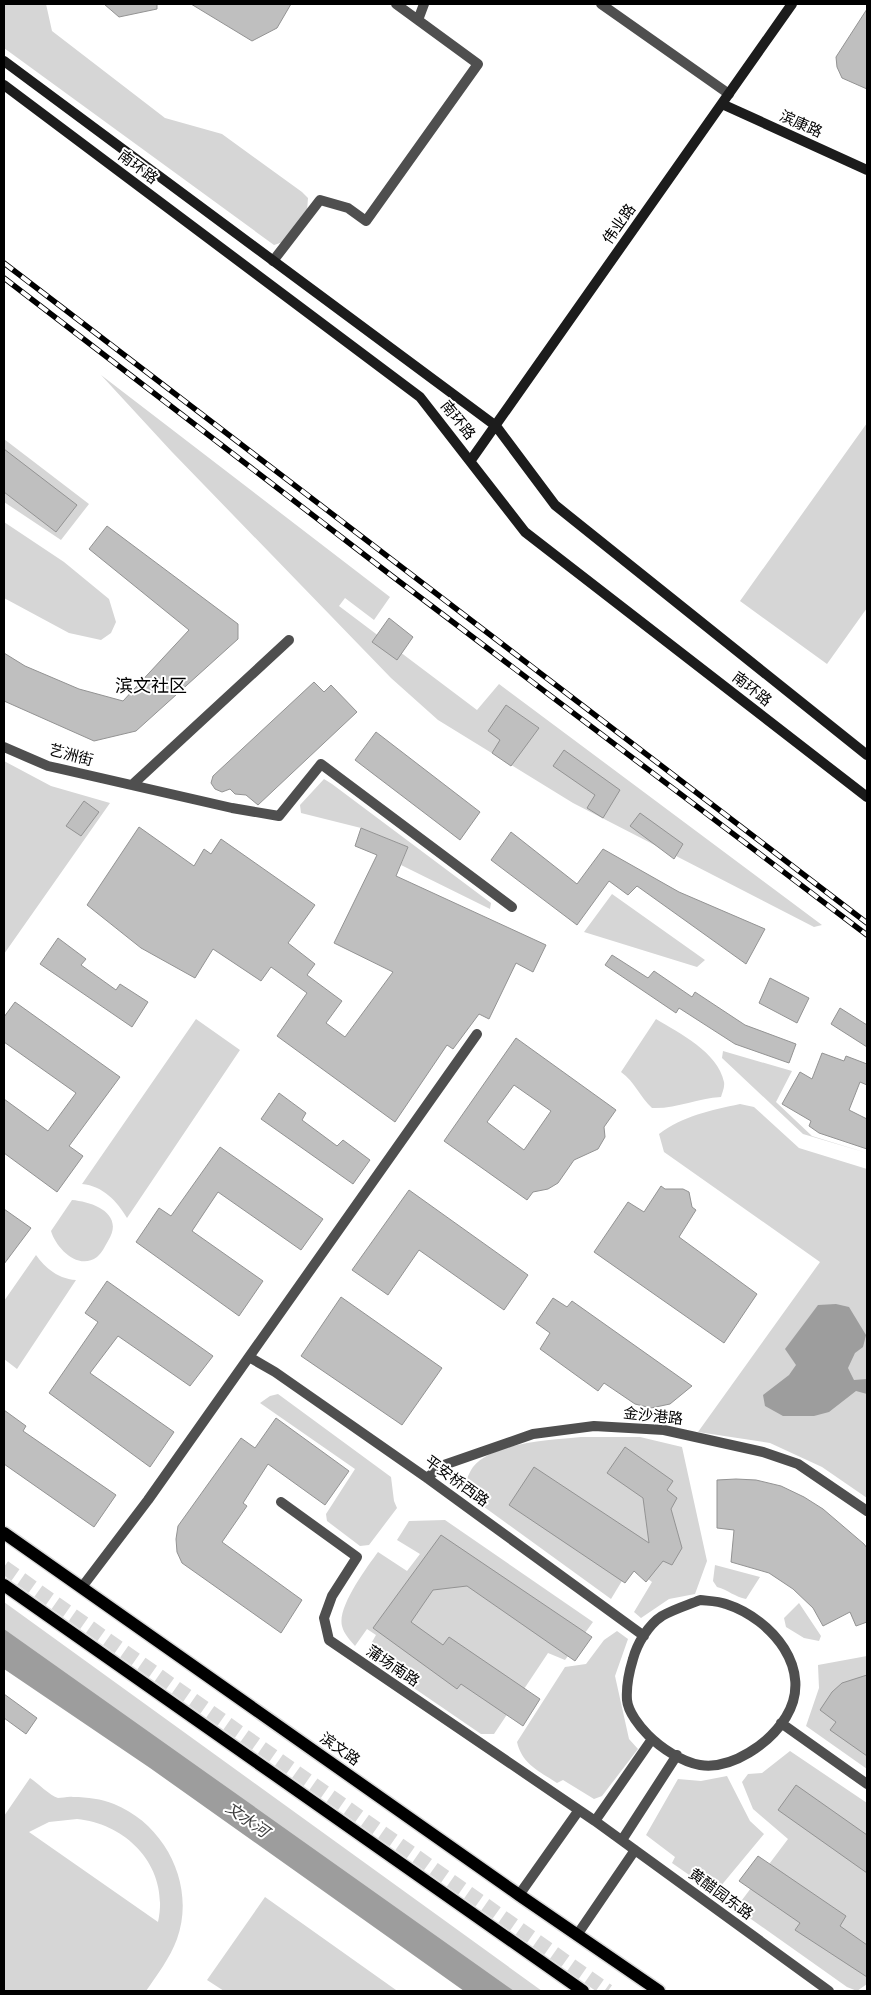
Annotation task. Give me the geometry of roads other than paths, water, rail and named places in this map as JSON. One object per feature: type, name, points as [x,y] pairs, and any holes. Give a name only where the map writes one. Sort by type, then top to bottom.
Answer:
[{"type":"main road","name":"伟业路","points":[[471,460],[792,4]]},
{"type":"main road","name":"南环路","points":[[4,62],[496,426],[555,505],[867,755]]},
{"type":"main road","name":"南环路","points":[[4,86],[420,397],[471,460],[525,532],[867,797]]},
{"type":"main road","name":"滨康路","points":[[722,104],[867,170]]},
{"type":"main road","name":"滨文路","points":[[4,1532],[519,1896],[659,1991]]},
{"type":"main road","points":[[4,1585],[583,1991]]},
{"type":"street","points":[[273,261],[320,200],[348,208],[366,221],[478,64],[396,4]]},
{"type":"street","points":[[418,20],[424,4]]},
{"type":"street","points":[[601,4],[729,94]]},
{"type":"street","points":[[132,785],[289,640]]},
{"type":"street","name":"艺洲街","points":[[4,747],[48,766],[232,808],[279,816],[321,764],[512,907]]},
{"type":"street","points":[[82,1587],[148,1500],[477,1034]]},
{"type":"street","name":"平安桥西路","points":[[249,1357],[275,1372],[427,1478],[644,1636]]},
{"type":"street","name":"金沙港路","points":[[427,1478],[441,1466],[533,1434],[594,1426],[664,1430],[763,1452],[798,1464],[867,1511]]},
{"type":"street","name":"蒲场南路","points":[[281,1502],[357,1557],[332,1596],[324,1618],[329,1640],[594,1821]]},
{"type":"street","points":[[700,1600],[725,1604],[745,1612],[774,1634],[790,1661],[797,1680],[793,1699],[781,1723],[762,1743],[743,1756],[724,1763],[700,1765],[677,1755],[652,1739],[641,1727],[627,1702],[627,1682],[632,1662],[637,1644],[644,1636],[660,1617],[700,1600]]},
{"type":"street","points":[[781,1723],[867,1784]]},
{"type":"street","points":[[594,1821],[652,1739]]},
{"type":"street","points":[[622,1840],[677,1755]]},
{"type":"street","points":[[519,1896],[579,1810]]},
{"type":"street","name":"黄醋园东路","points":[[594,1821],[829,1991]]},
{"type":"street","points":[[577,1935],[635,1850]]},
{"type":"water","points":[[836,1304],[849,1307],[866,1335],[863,1347],[855,1353],[848,1368],[854,1380],[867,1379],[867,1394],[856,1391],[829,1412],[814,1416],[783,1416],[765,1406],[763,1395],[789,1375],[796,1365],[785,1349],[818,1305]]},
{"type":"water","name":"文水河","points":[[4,1629],[514,1991],[464,1991],[150,1768],[4,1669]]},
{"type":"tunnel","points":[[4,1567],[608,1991]]},
{"type":"railway","points":[[4,263],[867,923]]},
{"type":"railway","points":[[4,278],[392,576],[867,935]]},
{"type":"district","name":"滨文社区","points":[[151,686]]}]
